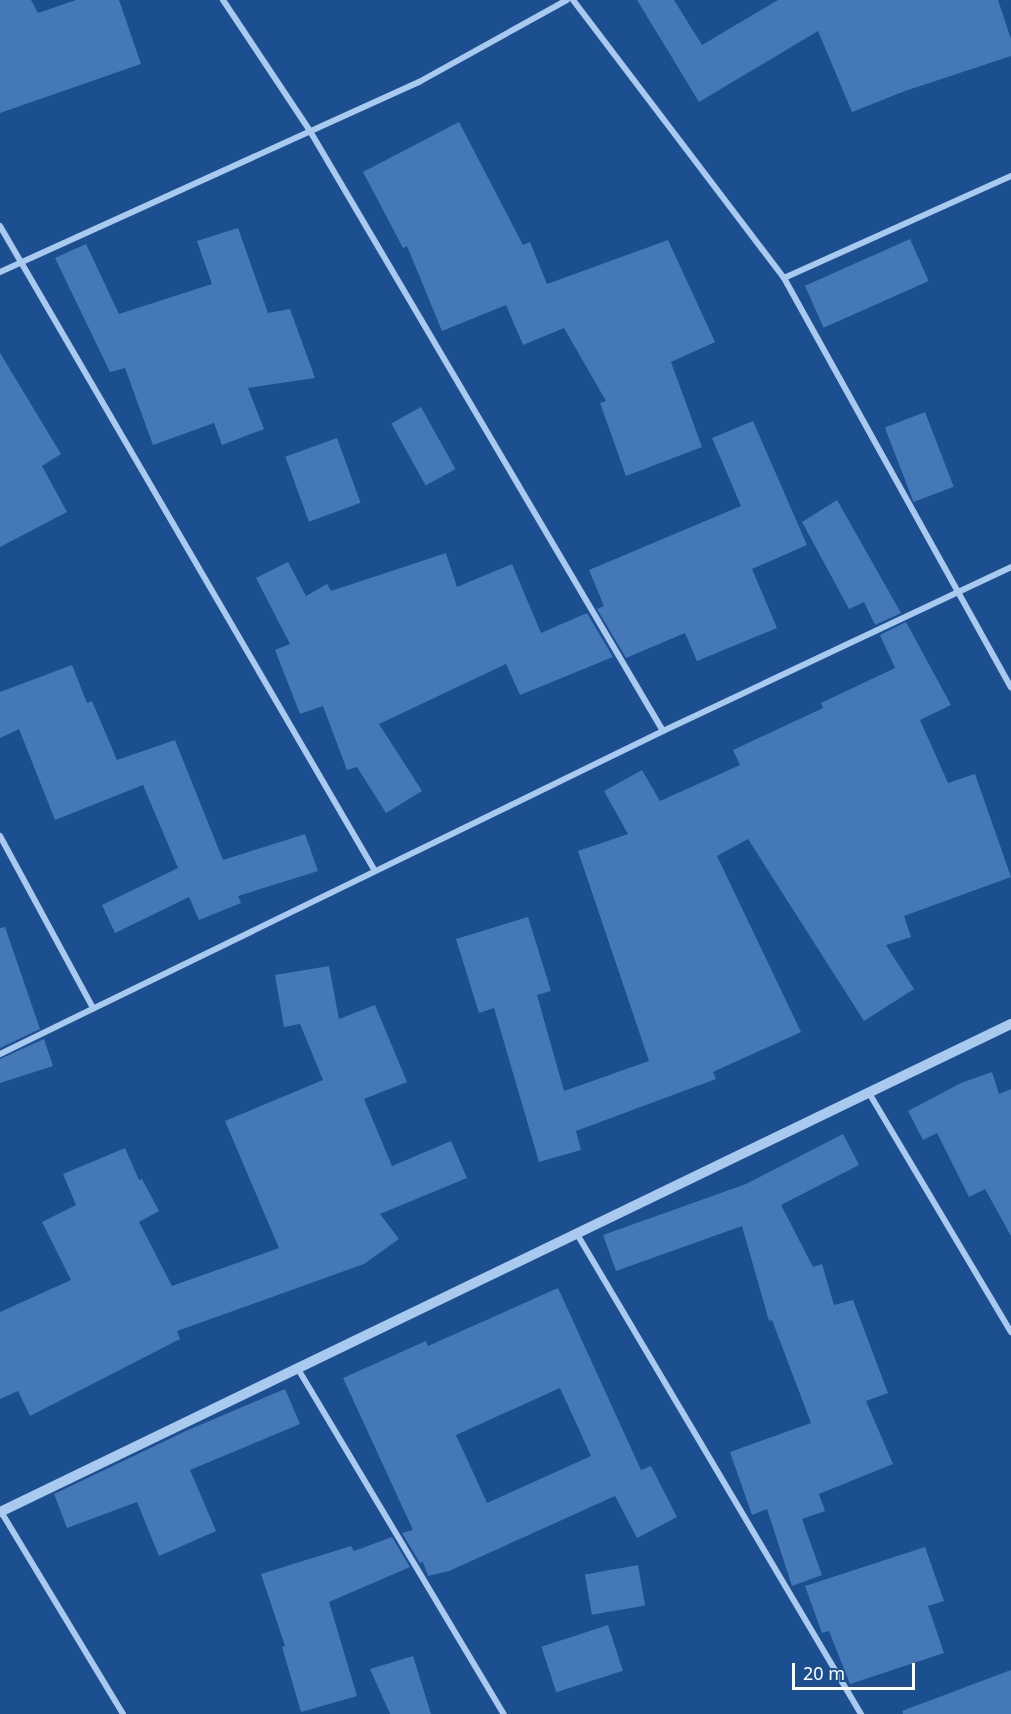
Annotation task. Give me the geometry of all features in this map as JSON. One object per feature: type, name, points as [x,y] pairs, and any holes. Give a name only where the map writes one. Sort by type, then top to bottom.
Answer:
[{"type":"street","points":[[223,0],[310,131],[663,731]]},
{"type":"street","points":[[0,272],[419,82],[567,0]]},
{"type":"street","points":[[573,0],[784,278],[1011,687]]},
{"type":"street","points":[[784,278],[1011,176]]},
{"type":"street","points":[[0,226],[375,871]]},
{"type":"street","points":[[0,1054],[663,731],[1011,567]]},
{"type":"street","points":[[0,836],[93,1008]]},
{"type":"street","points":[[123,1714],[0,1512],[1011,1024]]},
{"type":"street","points":[[869,1093],[1011,1332]]},
{"type":"street","points":[[577,1234],[861,1714]]},
{"type":"street","points":[[298,1369],[504,1714]]},
{"type":"building","points":[[0,0],[31,0],[38,13],[76,0],[119,0],[141,64],[0,113]]},
{"type":"building","points":[[637,0],[674,0],[702,45],[778,0],[998,0],[1011,39],[1011,56],[905,91],[852,112],[818,31],[699,102]]},
{"type":"building","points":[[459,122],[523,245],[530,242],[547,284],[668,240],[715,342],[671,362],[702,447],[626,476],[600,403],[606,401],[564,328],[523,345],[506,305],[442,331],[407,246],[403,248],[363,172]]},
{"type":"building","points":[[238,228],[268,313],[290,309],[315,378],[248,388],[264,429],[222,445],[214,423],[153,445],[125,368],[110,372],[55,258],[86,244],[119,314],[212,284],[197,241]]},
{"type":"building","points":[[910,239],[929,281],[824,328],[805,286]]},
{"type":"building","points":[[0,353],[61,454],[42,466],[67,512],[0,547]]},
{"type":"building","points":[[421,407],[455,469],[426,486],[391,423]]},
{"type":"building","points":[[925,412],[954,487],[914,502],[885,427]]},
{"type":"building","points":[[753,421],[807,545],[752,569],[777,628],[697,661],[685,633],[626,658],[597,609],[604,606],[589,570],[741,506],[712,438]]},
{"type":"building","points":[[337,438],[361,503],[309,522],[285,457]]},
{"type":"building","points":[[837,500],[901,613],[875,625],[864,602],[849,609],[802,522]]},
{"type":"building","points":[[446,553],[457,587],[512,564],[541,633],[587,613],[613,657],[520,695],[506,664],[379,724],[422,791],[386,813],[357,767],[347,770],[323,706],[300,714],[275,650],[290,644],[256,578],[288,562],[306,596],[327,584],[331,591]]},
{"type":"building","points":[[906,622],[951,705],[920,720],[948,783],[975,774],[1011,877],[904,916],[911,937],[886,945],[914,989],[864,1021],[748,839],[717,856],[801,1032],[713,1072],[716,1079],[576,1131],[581,1150],[539,1162],[494,1008],[479,1013],[456,939],[528,917],[551,991],[537,995],[564,1091],[649,1061],[578,851],[628,834],[604,791],[642,770],[660,801],[740,765],[733,750],[823,708],[821,703],[895,668],[880,635]]},
{"type":"building","points":[[72,665],[87,703],[92,701],[117,760],[175,740],[223,860],[305,834],[318,871],[238,896],[241,903],[199,920],[189,897],[115,933],[102,905],[178,868],[143,785],[55,820],[19,729],[0,738],[0,692]]},
{"type":"building","points":[[5,927],[40,1029],[0,1048],[0,928]]},
{"type":"building","points":[[329,966],[339,1019],[375,1005],[407,1082],[364,1099],[392,1166],[451,1141],[467,1178],[380,1214],[399,1239],[364,1264],[177,1331],[180,1339],[30,1416],[18,1391],[0,1399],[0,1312],[71,1280],[42,1222],[76,1205],[63,1174],[125,1148],[139,1180],[142,1179],[159,1211],[139,1222],[172,1286],[279,1248],[225,1121],[323,1080],[300,1024],[284,1027],[275,975]]},
{"type":"building","points":[[44,1039],[53,1066],[0,1083],[0,1059]]},
{"type":"building","points":[[992,1072],[999,1094],[1011,1089],[1011,1236],[985,1189],[969,1197],[937,1133],[923,1140],[908,1111],[961,1083]]},
{"type":"building","points":[[843,1134],[859,1165],[781,1205],[813,1267],[822,1264],[834,1305],[853,1300],[888,1393],[866,1401],[893,1464],[819,1494],[825,1511],[802,1519],[822,1575],[792,1586],[767,1509],[752,1515],[730,1452],[811,1423],[772,1320],[769,1321],[742,1226],[616,1271],[603,1235],[746,1184]]},
{"type":"building","points":[[558,1288],[641,1470],[651,1466],[677,1517],[637,1538],[615,1496],[449,1571],[428,1576],[423,1562],[420,1563],[402,1533],[413,1530],[343,1378],[426,1341],[428,1346]],"holes":[[[560,1388],[591,1456],[487,1503],[456,1435]]]},
{"type":"building","points":[[285,1389],[300,1424],[190,1470],[216,1531],[159,1556],[137,1502],[67,1528],[54,1494],[188,1430]]},
{"type":"building","points":[[392,1537],[410,1567],[329,1602],[357,1696],[301,1712],[282,1647],[285,1646],[261,1574],[351,1546],[354,1551]]},
{"type":"building","points":[[925,1547],[944,1601],[928,1606],[944,1653],[850,1684],[829,1631],[822,1633],[805,1586]]},
{"type":"building","points":[[638,1565],[645,1605],[592,1615],[585,1574]]},
{"type":"building","points":[[608,1625],[623,1671],[556,1692],[541,1647]]},
{"type":"building","points":[[413,1656],[431,1714],[390,1714],[370,1669]]},
{"type":"building","points":[[1011,1670],[1011,1714],[903,1714],[902,1711]]}]
